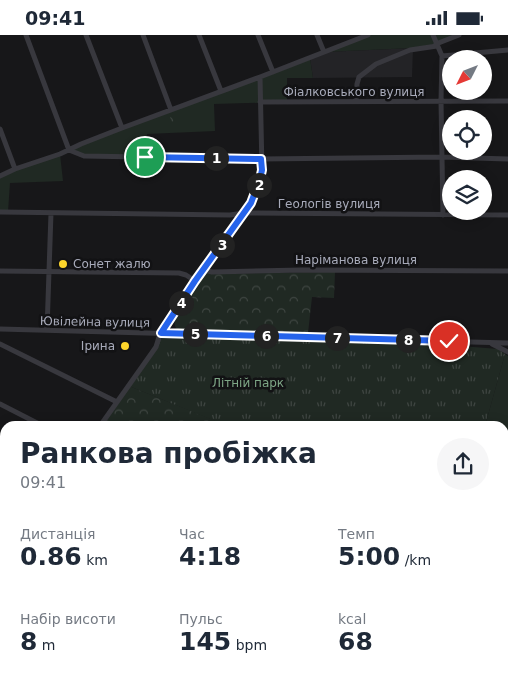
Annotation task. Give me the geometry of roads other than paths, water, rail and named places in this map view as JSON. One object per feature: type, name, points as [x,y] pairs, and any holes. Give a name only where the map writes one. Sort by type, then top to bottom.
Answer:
[{"type":"street","points":[[26,35],[70,150],[84,156],[261,159],[441,157],[508,159]]},
{"type":"street","points":[[86,35],[122,128]]},
{"type":"street","points":[[143,35],[171,110]]},
{"type":"street","points":[[199,35],[221,91]]},
{"type":"street","points":[[258,35],[273,72]]},
{"type":"street","points":[[317,35],[324,52]]},
{"type":"street","points":[[0,176],[368,35]]},
{"type":"street","points":[[433,35],[442,57],[442,186]]},
{"type":"street","points":[[356,103],[359,77],[376,64],[410,51],[437,45],[459,35]]},
{"type":"street","points":[[492,51],[508,49]]},
{"type":"street","points":[[104,421],[156,347],[161,333],[195,281],[251,203],[258,188],[262,170],[260,77]]},
{"type":"street","name":"Фіалковського вулиця","points":[[260,102],[508,101]]},
{"type":"street","points":[[0,129],[15,169]]},
{"type":"street","name":"Геологів вулиця","points":[[0,212],[442,215]]},
{"type":"street","points":[[47,330],[51,213]]},
{"type":"street","name":"Геологів вулиця","points":[[492,215],[508,215]]},
{"type":"street","name":"Наріманова вулиця","points":[[204,270],[212,272],[302,270],[508,271]]},
{"type":"street","points":[[0,271],[179,273],[195,281]]},
{"type":"street","name":"Ювілейна вулиця","points":[[0,329],[508,343]]},
{"type":"street","name":"Ювілейна вулиця","points":[[490,343],[508,352]]},
{"type":"street","points":[[0,344],[117,402]]},
{"type":"street","points":[[0,404],[33,421]]},
{"type":"place","name":"Сонет жалю","points":[[63,264]]},
{"type":"place","name":"Ірина","points":[[125,346]]},
{"type":"park label","name":"Літній парк","points":[[248,383]]}]
